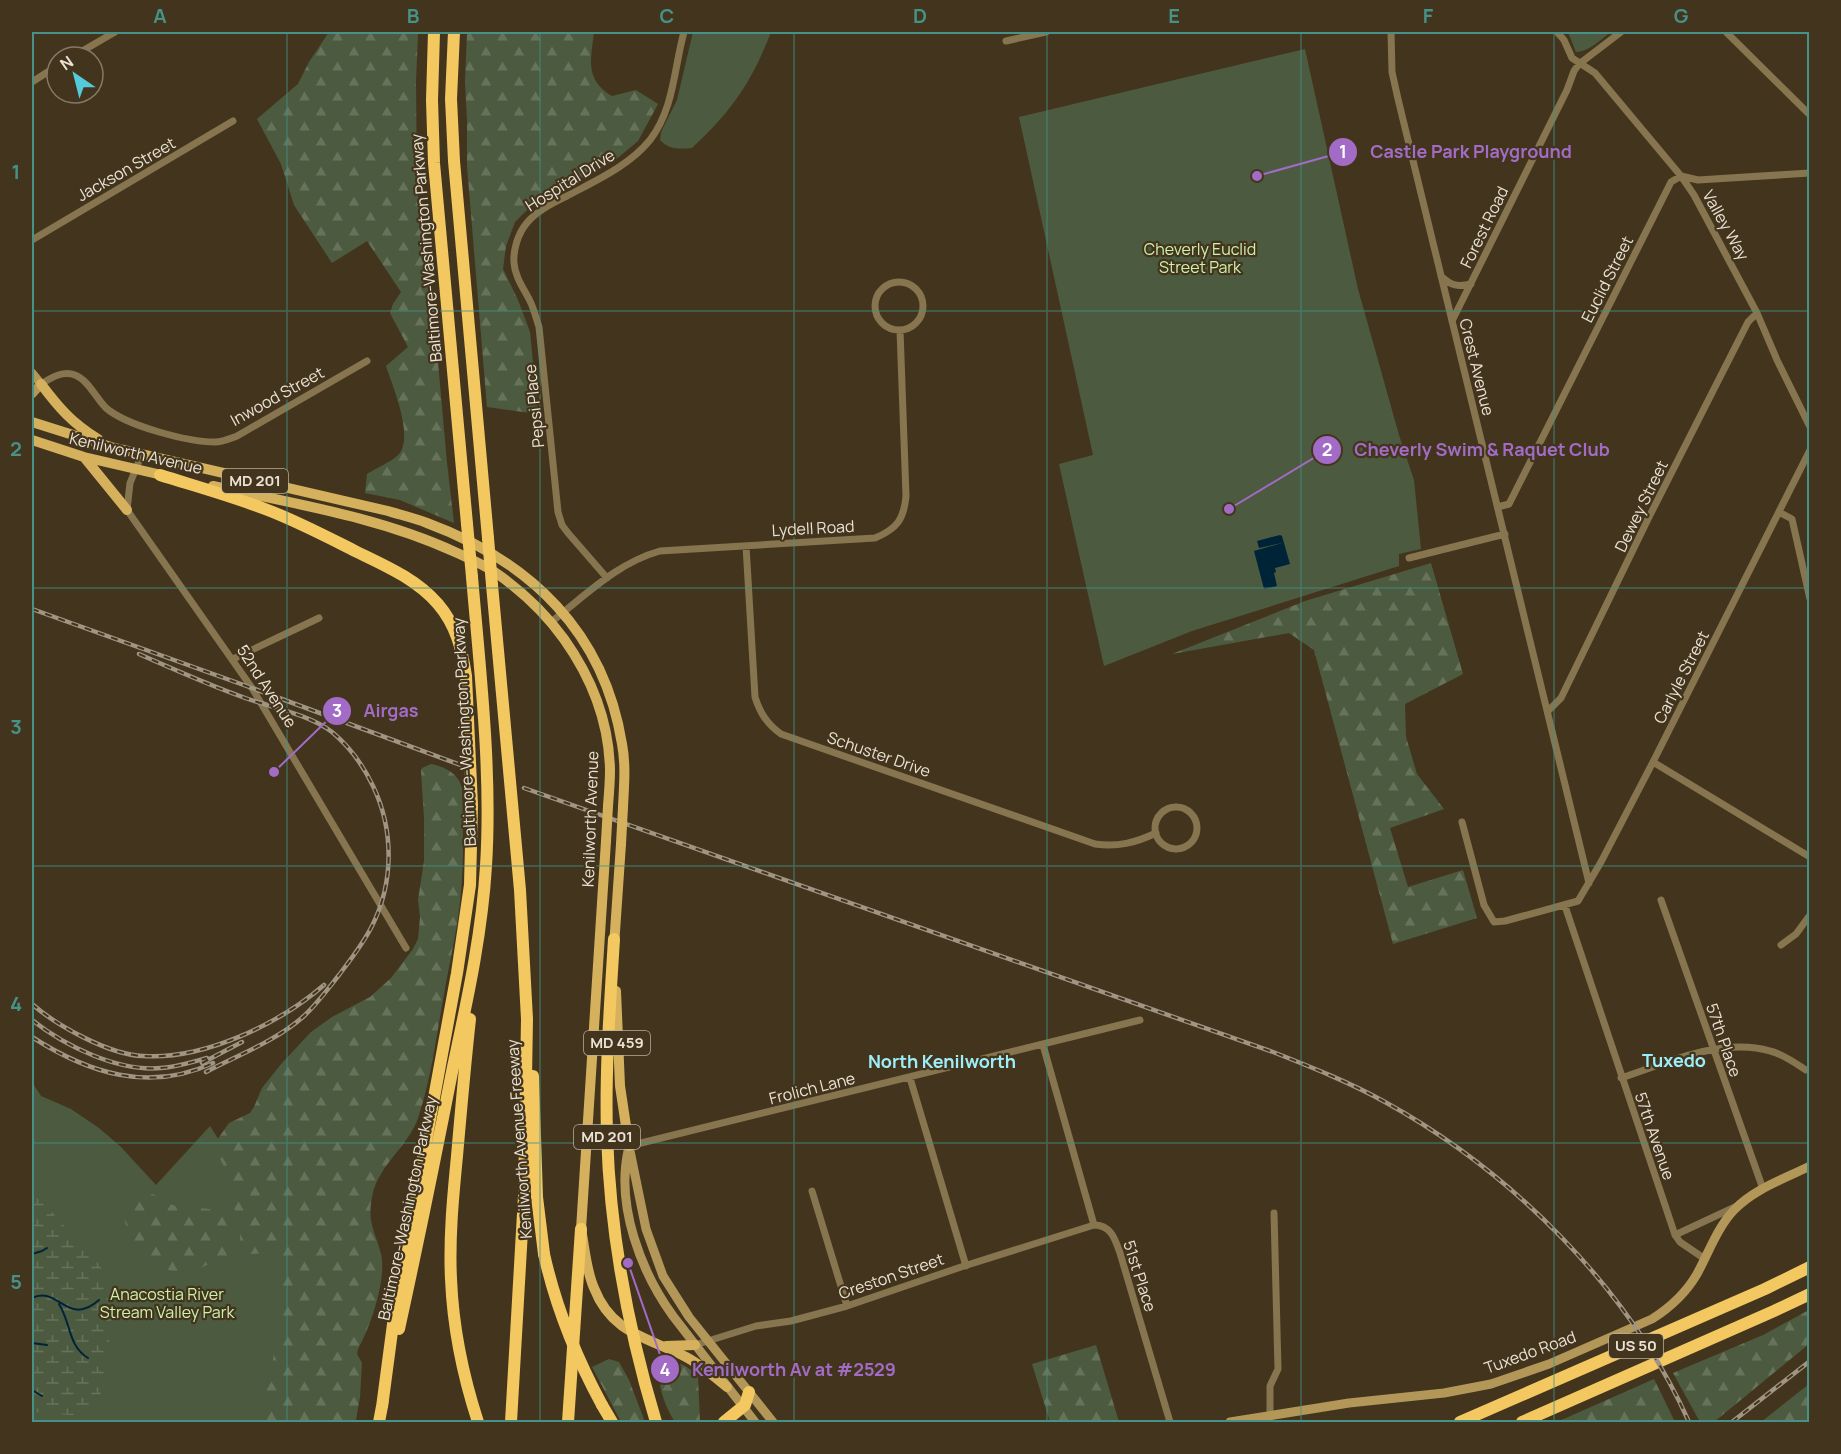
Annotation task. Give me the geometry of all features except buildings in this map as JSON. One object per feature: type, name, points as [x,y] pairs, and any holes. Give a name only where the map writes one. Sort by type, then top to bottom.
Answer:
[{"type":"highway","name":"Baltimore-Washington Parkway","points":[[379,1422],[411,1277],[476,955],[485,882],[487,808],[480,672],[434,163],[432,100],[435,32]]},
{"type":"highway","name":"Baltimore-Washington Parkway","points":[[454,32],[451,99],[454,161],[520,890],[527,1019],[524,1196],[511,1422]]},
{"type":"highway","points":[[160,475],[265,509],[301,524],[407,578],[423,589],[446,614],[455,631],[463,656],[472,795],[470,885],[458,973],[395,1309],[382,1407]]},
{"type":"highway","name":"MD 201","points":[[614,939],[607,1066],[607,1136],[614,1226],[632,1333],[656,1422]]},
{"type":"highway","points":[[476,955],[452,1213],[451,1265],[453,1309],[467,1383],[478,1422]]},
{"type":"highway","name":"Kenilworth Avenue Freeway","points":[[527,1019],[535,1091],[537,1197],[544,1254],[555,1298],[569,1337],[612,1422]]},
{"type":"highway","name":"MD 201","points":[[568,1422],[581,1229]]},
{"type":"highway","name":"US 50","points":[[1460,1422],[1629,1349],[1809,1267]]},
{"type":"highway","name":"US 50","points":[[1522,1422],[1774,1311],[1809,1293]]},
{"type":"highway","points":[[723,1422],[742,1408],[747,1402],[749,1392]]},
{"type":"main road","points":[[32,373],[66,415],[78,426],[111,447]]},
{"type":"main road","points":[[32,394],[41,384]]},
{"type":"main road","name":"Kenilworth Avenue","points":[[32,422],[111,447],[388,511],[427,523],[470,542],[504,562],[542,591],[564,612],[595,660],[616,711],[622,745],[625,769],[614,939],[619,1074],[641,1210],[655,1258],[676,1299],[774,1422]]},
{"type":"main road","name":"Kenilworth Avenue","points":[[32,441],[135,470],[370,521],[434,542],[479,562],[518,590],[551,622],[578,658],[594,691],[602,716],[608,744],[610,770],[581,1229],[591,1280],[612,1317],[632,1333],[691,1360],[727,1388]]},
{"type":"main road","points":[[84,457],[127,510]]},
{"type":"main road","name":"Kenilworth Avenue","points":[[629,1146],[625,1171],[626,1194],[630,1223],[645,1271],[661,1299],[742,1408],[755,1422]]},
{"type":"main road","name":"Tuxedo Road","points":[[1230,1422],[1349,1403],[1450,1392],[1491,1384],[1529,1372],[1652,1319],[1678,1299],[1690,1285],[1722,1225],[1742,1203],[1763,1189],[1809,1166]]},
{"type":"main road","points":[[660,1346],[695,1345]]},
{"type":"street","points":[[93,45],[115,32]]},
{"type":"street","name":"Hospital Drive","points":[[526,223],[545,207],[614,170],[632,157],[649,140],[659,126],[669,99],[684,32]]},
{"type":"street","points":[[1006,41],[1046,32]]},
{"type":"street","name":"Crest Avenue","points":[[1391,32],[1392,72],[1589,883]]},
{"type":"street","name":"Valley Way","points":[[1557,32],[1564,40],[1572,58],[1595,74],[1681,176],[1704,211],[1757,313],[1809,428]]},
{"type":"street","name":"Forest Road","points":[[1452,321],[1567,90],[1574,71],[1579,64],[1621,32]]},
{"type":"street","points":[[1726,32],[1809,115]]},
{"type":"street","points":[[32,82],[45,74]]},
{"type":"street","name":"Jackson Street","points":[[32,240],[233,121]]},
{"type":"street","points":[[1681,176],[1698,180],[1809,173]]},
{"type":"street","name":"Euclid Street","points":[[1498,507],[1509,504],[1671,182],[1681,176]]},
{"type":"street","name":"Pepsi Place","points":[[526,223],[516,245],[514,262],[539,327],[558,512],[562,525],[607,578]]},
{"type":"street","points":[[1441,276],[1449,284],[1455,286],[1471,284]]},
{"type":"street","points":[[902,282],[909,284],[919,293],[923,307],[918,320],[900,330],[887,326],[881,321],[876,302],[882,289],[902,282]]},
{"type":"street","name":"Dewey Street","points":[[1548,711],[1561,698],[1690,435],[1748,322],[1757,313]]},
{"type":"street","name":"Lydell Road","points":[[551,622],[624,565],[642,556],[660,551],[875,538],[893,529],[905,511],[906,496],[900,330]]},
{"type":"street","name":"Inwood Street","points":[[41,384],[58,375],[72,374],[77,376],[108,409],[120,417],[154,430],[215,442],[237,436],[367,361]]},
{"type":"street","name":"Carlyle Street","points":[[1564,906],[1578,901],[1589,883],[1653,762],[1809,450]]},
{"type":"street","points":[[127,510],[130,483],[141,454]]},
{"type":"street","name":"52nd Avenue","points":[[127,510],[233,659],[275,724],[406,948]]},
{"type":"street","points":[[1779,512],[1792,519],[1809,599]]},
{"type":"street","points":[[1408,558],[1505,534]]},
{"type":"street","name":"Schuster Drive","points":[[746,546],[755,697],[758,709],[765,719],[781,734],[1095,844],[1122,845],[1156,833]]},
{"type":"street","points":[[233,659],[319,618]]},
{"type":"street","points":[[1653,762],[1809,857]]},
{"type":"street","points":[[1175,807],[1186,809],[1192,814],[1197,825],[1193,841],[1178,849],[1162,844],[1156,833],[1159,817],[1164,811],[1175,807]]},
{"type":"street","points":[[1462,822],[1482,897],[1494,922],[1564,906]]},
{"type":"street","name":"57th Place","points":[[1661,900],[1763,1189]]},
{"type":"street","name":"57th Avenue","points":[[1564,906],[1675,1235]]},
{"type":"street","points":[[1780,945],[1796,934],[1809,915]]},
{"type":"street","name":"Frolich Lane","points":[[629,1146],[1140,1020]]},
{"type":"street","points":[[1043,1045],[1094,1225]]},
{"type":"street","points":[[1621,1078],[1713,1048],[1764,1049],[1808,1070]]},
{"type":"street","points":[[910,1078],[966,1266]]},
{"type":"street","points":[[812,1191],[848,1306]]},
{"type":"street","name":"Tuxedo Road","points":[[1675,1235],[1742,1203]]},
{"type":"street","points":[[1270,1415],[1270,1386],[1278,1370],[1274,1213]]},
{"type":"street","name":"Creston Street","points":[[695,1345],[756,1326],[791,1322],[848,1306],[1094,1225]]},
{"type":"street","name":"51st Place","points":[[1094,1225],[1107,1228],[1116,1241],[1170,1422]]},
{"type":"street","points":[[1675,1235],[1680,1242],[1705,1259]]},
{"type":"green space","points":[[329,32],[418,32],[417,191],[427,239],[454,523],[400,500],[365,493],[367,474],[397,456],[403,445],[403,423],[386,366],[408,347],[390,313],[401,292],[367,241],[332,263],[294,205],[281,164],[257,119],[298,84],[309,62]]},
{"type":"green space","points":[[467,32],[594,32],[591,68],[597,83],[612,96],[636,90],[658,104],[638,141],[614,161],[532,205],[515,222],[506,246],[503,269],[530,332],[538,414],[487,407],[467,166],[465,82]]},
{"type":"green space","points":[[693,32],[771,32],[748,81],[729,109],[692,148],[683,149],[667,146],[660,140],[661,132],[677,100]]},
{"type":"green space","points":[[1568,32],[1610,32],[1590,48],[1576,52]]},
{"type":"green space","name":"Cheverly Euclid Street Park","points":[[1305,49],[1358,289],[1414,480],[1421,549],[1399,554],[1399,566],[1192,631],[1104,666],[1059,464],[1093,455],[1019,117]]},
{"type":"green space","points":[[1431,563],[1463,674],[1405,704],[1406,737],[1417,774],[1444,809],[1390,828],[1408,887],[1463,870],[1477,918],[1393,944],[1314,650],[1289,633],[1172,654],[1305,601]]},
{"type":"green space","points":[[431,764],[450,771],[462,788],[463,853],[460,906],[433,1058],[419,1115],[409,1136],[375,1185],[372,1197],[371,1221],[381,1254],[382,1276],[368,1329],[357,1354],[362,1363],[356,1420],[355,1422],[258,1422],[270,1379],[275,1347],[278,1293],[275,1263],[270,1253],[248,1254],[240,1246],[240,1228],[232,1201],[234,1188],[215,1148],[217,1140],[229,1123],[250,1113],[262,1088],[311,1032],[332,1017],[370,997],[391,978],[413,949],[418,939],[420,917],[418,900],[424,861],[421,771],[422,768]]},
{"type":"green space","name":"Anacostia River Stream Valley Park","points":[[32,1082],[41,1096],[71,1109],[99,1128],[121,1147],[156,1185],[210,1126],[234,1164],[279,1259],[281,1422],[32,1422]]},
{"type":"green space","points":[[32,1185],[44,1202],[96,1260],[108,1282],[111,1328],[101,1392],[94,1409],[84,1416],[32,1412]]},
{"type":"green space","points":[[152,1194],[176,1206],[219,1212],[226,1222],[231,1238],[231,1249],[227,1256],[221,1261],[185,1273],[163,1268],[143,1257],[135,1246],[125,1223],[125,1209],[132,1198]]},
{"type":"green space","points":[[1809,1310],[1809,1344],[1714,1422],[1700,1422],[1673,1373],[1763,1335]]},
{"type":"green space","points":[[1096,1345],[1119,1422],[1050,1422],[1032,1364]]},
{"type":"green space","points":[[609,1359],[619,1362],[629,1380],[645,1422],[621,1422],[592,1367]]},
{"type":"green space","points":[[661,1359],[681,1364],[698,1377],[700,1422],[675,1422],[667,1408],[660,1384]]},
{"type":"green space","points":[[1654,1379],[1675,1422],[1557,1422]]},
{"type":"green space","points":[[1809,1384],[1809,1422],[1761,1422]]},
{"type":"water","points":[[1280,535],[1290,564],[1275,568],[1277,586],[1264,589],[1254,551],[1282,543],[1259,548],[1257,541]]},
{"type":"waterway","points":[[32,1254],[47,1248]]},
{"type":"waterway","points":[[32,1298],[49,1297],[79,1310],[99,1300]]},
{"type":"waterway","points":[[59,1304],[73,1341],[88,1358]]},
{"type":"waterway","points":[[32,1343],[47,1345]]},
{"type":"waterway","points":[[32,1390],[42,1396]]},
{"type":"railway","points":[[32,609],[466,767]]},
{"type":"railway","points":[[139,654],[234,694],[303,716],[332,732],[350,750],[369,778],[380,803],[388,838],[388,874],[379,909],[365,939],[339,975],[304,1016],[293,1025],[206,1072]]},
{"type":"railway","points":[[524,788],[1273,1052],[1344,1081],[1385,1102],[1432,1130],[1478,1163],[1562,1238],[1600,1280],[1634,1325],[1664,1373],[1689,1422]]},
{"type":"railway","points":[[32,1004],[69,1030],[115,1051],[143,1056],[166,1056],[215,1046],[240,1037],[285,1013],[324,985]]},
{"type":"railway","points":[[32,1020],[76,1048],[127,1066],[167,1067],[207,1058]]},
{"type":"railway","points":[[32,1037],[75,1060],[120,1075],[166,1077],[213,1063]]},
{"type":"railway","points":[[202,1063],[242,1042]]},
{"type":"railway","points":[[1732,1422],[1810,1361]]},
{"type":"place","name":"Castle Park Playground","points":[[1257,176]]},
{"type":"place","name":"Cheverly Swim & Raquet Club","points":[[1229,509]]},
{"type":"place","name":"Airgas","points":[[274,772]]},
{"type":"place","name":"Kenilworth Av at #2529","points":[[628,1263]]},
{"type":"district","name":"Tuxedo","points":[[1674,1061]]},
{"type":"district","name":"North Kenilworth","points":[[942,1062]]}]
